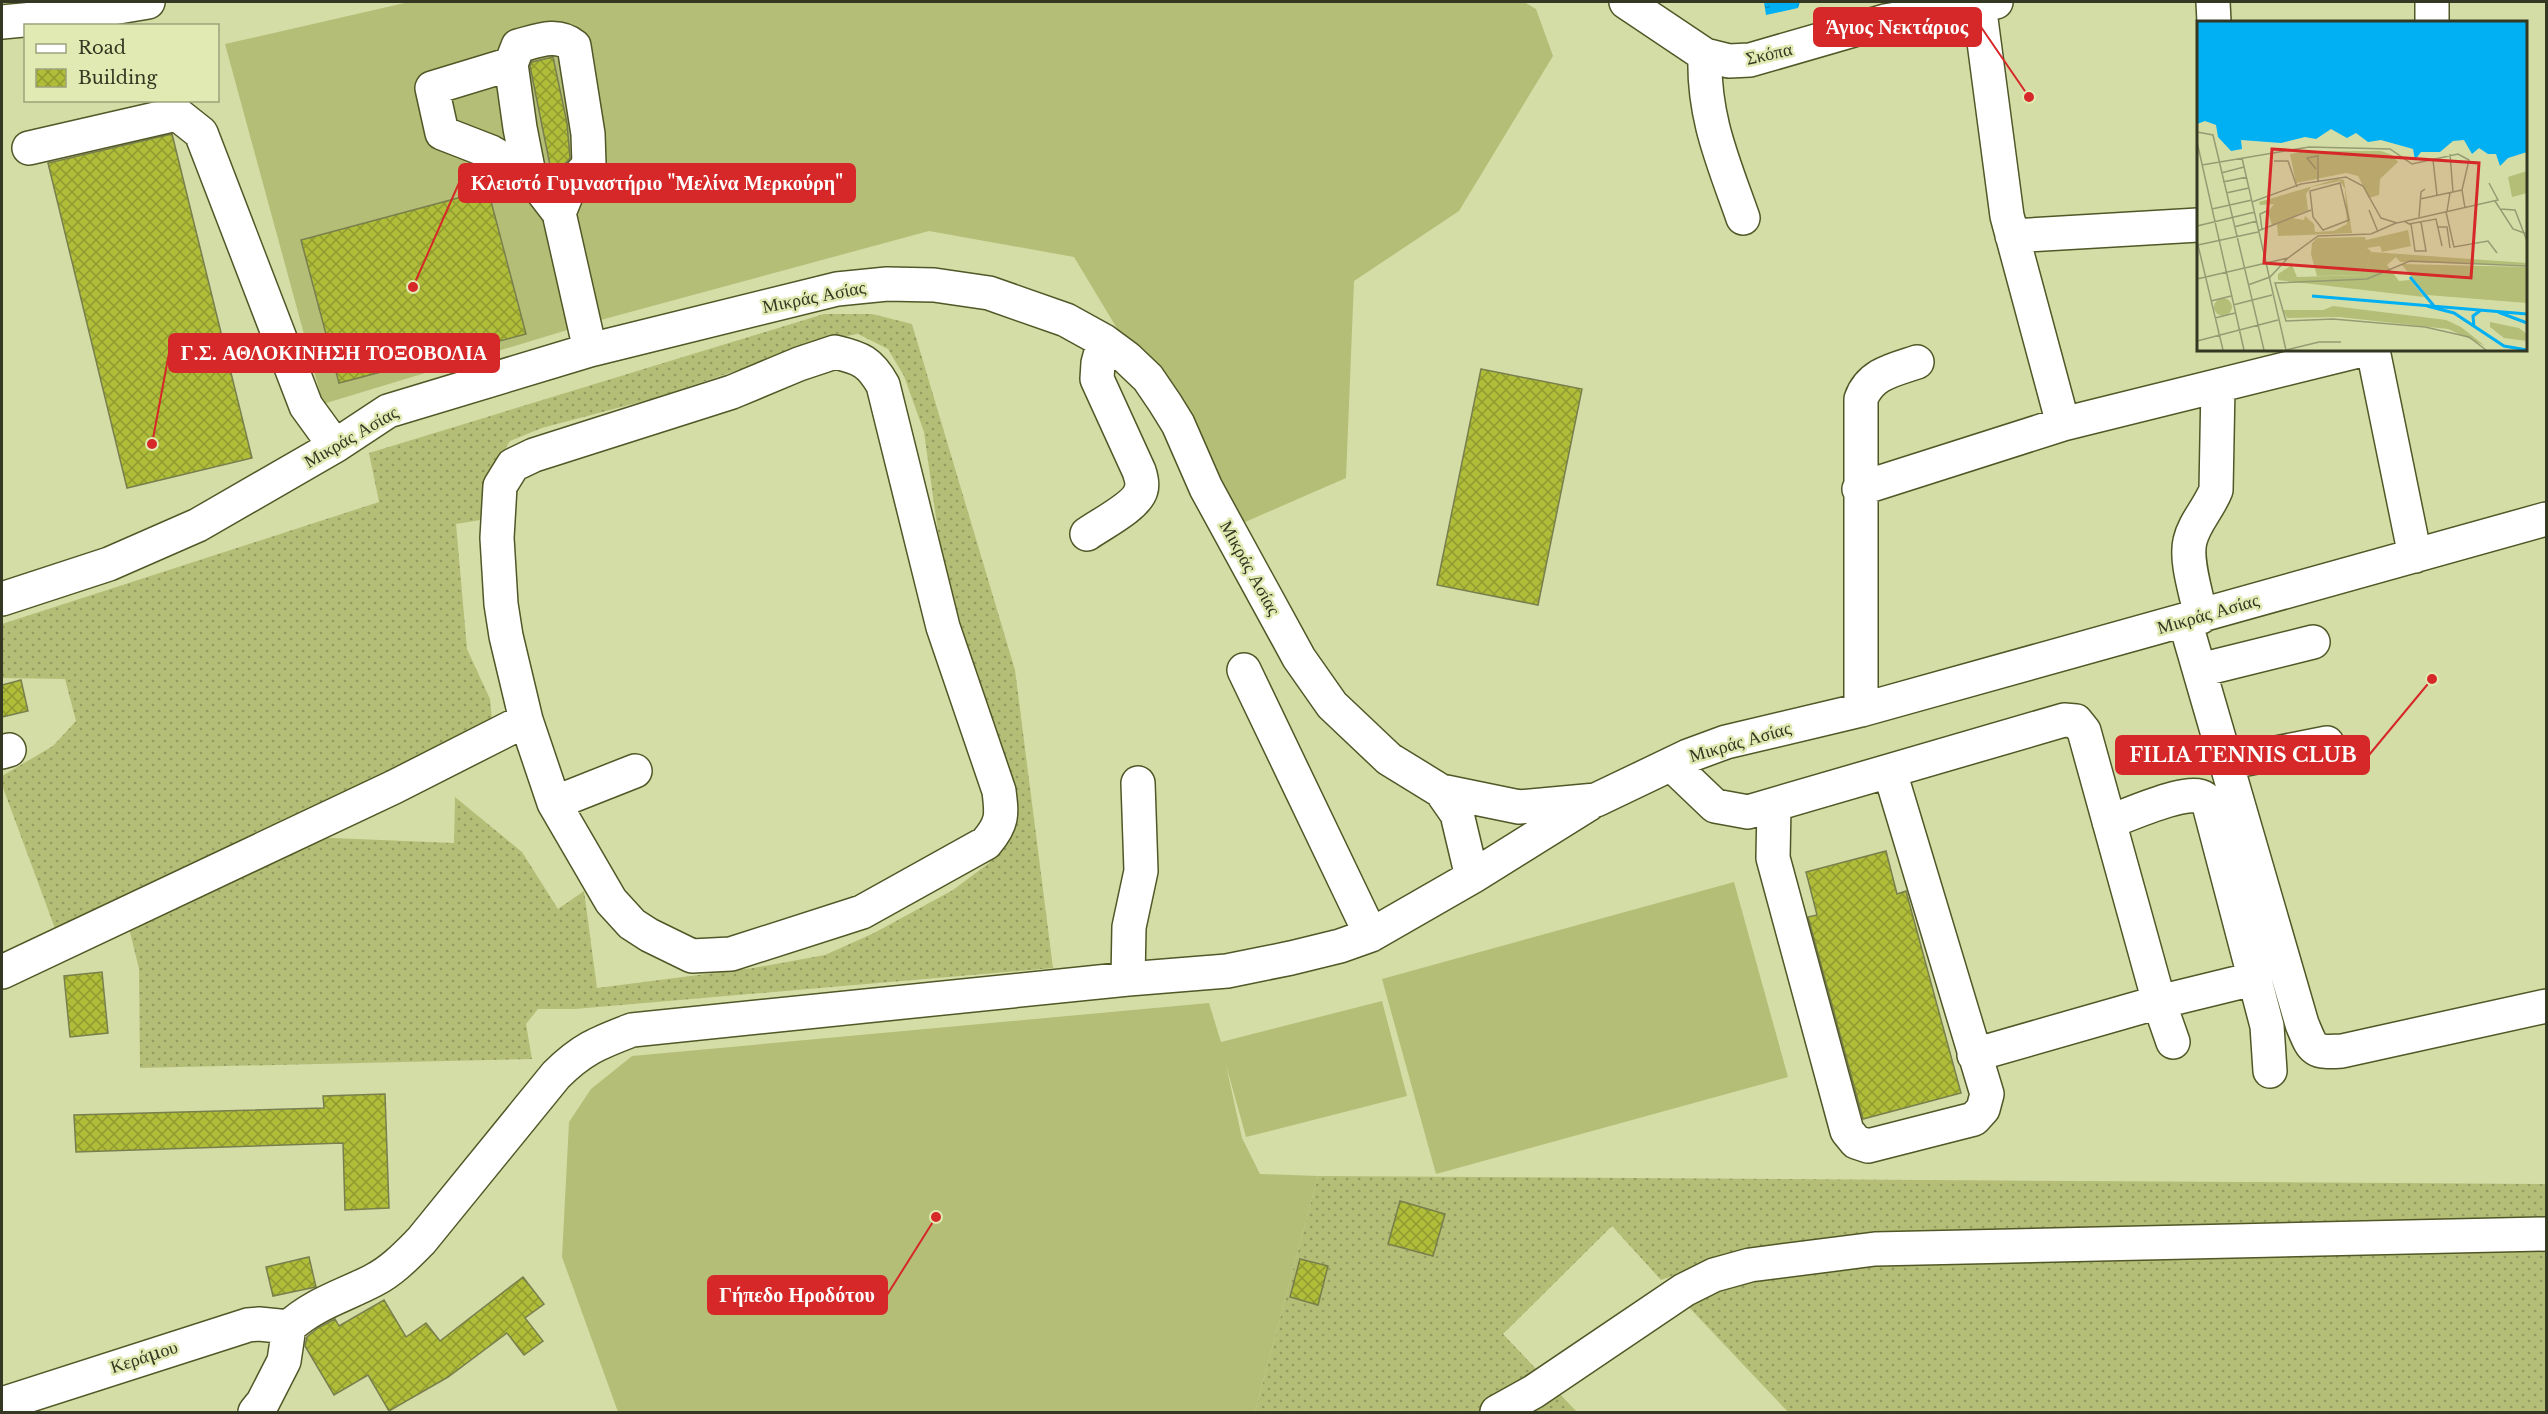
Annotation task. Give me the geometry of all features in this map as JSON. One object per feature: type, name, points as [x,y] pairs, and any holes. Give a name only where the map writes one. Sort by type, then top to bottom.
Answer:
[{"type":"street","points":[[2,22],[65,16],[148,2]]},
{"type":"street","name":"Σκόπα","points":[[1626,2],[1705,55],[1729,61],[1750,60],[1885,21],[1987,3]]},
{"type":"street","points":[[2213,2],[2214,21]]},
{"type":"street","points":[[2432,2],[2432,21]]},
{"type":"street","points":[[1987,3],[2003,190],[2012,236],[2063,424]]},
{"type":"street","points":[[529,174],[511,64],[518,46],[545,39],[565,39],[574,46],[588,134],[590,165],[570,186],[559,213]]},
{"type":"street","points":[[1705,55],[1704,85],[1707,109],[1743,218]]},
{"type":"street","points":[[511,64],[432,88],[442,133],[491,152],[529,174],[559,213],[590,350]]},
{"type":"street","points":[[29,148],[177,114],[201,133],[306,406],[335,446]]},
{"type":"street","points":[[2012,236],[2197,225]]},
{"type":"street","name":"Μικράς Ασίας","points":[[2,599],[109,564],[198,525],[335,446],[388,411],[590,350],[837,289],[887,284],[934,285],[989,293],[1066,320],[1104,341],[1127,358],[1148,378],[1178,424],[1206,488],[1299,658],[1332,705],[1389,759],[1441,791],[1520,807],[1596,800],[1671,764],[1726,742],[1861,710],[2547,519]]},
{"type":"street","points":[[1087,534],[1129,506],[1141,492],[1139,471],[1096,379],[1104,341]]},
{"type":"street","points":[[1859,489],[2063,424],[2218,386],[2258,362],[2353,351]]},
{"type":"street","points":[[2373,351],[2415,556]]},
{"type":"street","points":[[836,352],[858,357],[873,368],[883,385],[946,637],[999,791],[1002,815],[998,830],[986,843],[862,912],[731,954],[693,956],[649,935],[632,924],[611,901],[554,803],[526,720],[501,604],[497,538],[500,486],[513,465],[534,455],[732,392],[798,364],[836,352]]},
{"type":"street","points":[[1861,710],[1859,489],[1861,399],[1865,387],[1878,375],[1917,362]]},
{"type":"street","points":[[2218,386],[2216,490],[2210,506],[2190,540],[2188,553],[2200,670],[2302,1024],[2311,1047],[2320,1052],[2342,1051],[2547,1006]]},
{"type":"street","points":[[2200,670],[2313,642]]},
{"type":"street","points":[[1244,670],[1371,935]]},
{"type":"street","points":[[2,972],[394,787],[526,720]]},
{"type":"street","points":[[1671,764],[1715,806],[1748,812],[2064,720],[2076,721],[2084,731],[2159,1002],[2173,1042]]},
{"type":"street","points":[[2226,763],[2327,743]]},
{"type":"street","points":[[554,803],[635,771]]},
{"type":"street","points":[[1774,805],[1773,858],[1847,1131],[1856,1142],[1868,1146],[1974,1119],[1983,1109],[1987,1094],[1890,772]]},
{"type":"street","points":[[1128,979],[1129,927],[1141,871],[1138,783]]},
{"type":"street","points":[[1441,791],[1457,814],[1473,877]]},
{"type":"street","points":[[2109,822],[2182,795],[2204,798],[2209,805],[2253,980],[2267,1026],[2270,1071]]},
{"type":"street","points":[[255,1413],[284,1361],[289,1327],[303,1314],[377,1279],[403,1259],[421,1241],[556,1075],[576,1055],[602,1042],[632,1030],[1128,979],[1227,971],[1340,946],[1371,935],[1473,877],[1596,800]]},
{"type":"street","points":[[1974,1054],[2159,1002],[2253,980]]},
{"type":"street","points":[[1497,1413],[1533,1392],[1684,1290],[1714,1275],[1750,1265],[1875,1249],[2547,1234]]},
{"type":"street","name":"Κεράμου","points":[[2,1404],[248,1325],[289,1327]]},
{"type":"green space","points":[[409,2],[1524,2],[1536,9],[1553,56],[1459,211],[1354,281],[1346,478],[1236,526],[1074,257],[929,231],[597,321],[323,404],[225,44]]},
{"type":"green space","points":[[824,314],[872,314],[912,324],[1015,670],[1053,968],[575,1009],[538,1009],[526,1024],[532,1059],[140,1068],[139,969],[128,924],[308,837],[454,843],[455,797],[522,852],[558,909],[584,891],[597,988],[753,968],[825,955],[874,933],[953,890],[989,863],[1009,828],[971,660],[941,554],[924,432],[904,376],[888,349],[858,334],[830,339],[655,398],[542,428],[510,441],[491,472],[487,519],[456,524],[467,649],[490,699],[492,720],[57,934],[2,785],[2,776],[53,746],[76,721],[65,679],[2,678],[2,624],[379,502],[369,453]]},
{"type":"green space","points":[[1734,882],[1788,1077],[1436,1174],[1382,979]]},
{"type":"green space","points":[[1382,1001],[1407,1096],[1246,1137],[1226,1065],[1242,1138],[1260,1174],[1318,1176],[1255,1412],[618,1412],[562,1257],[569,1122],[591,1089],[632,1056],[1209,1003],[1221,1042]]},
{"type":"green space","points":[[1318,1176],[2546,1184],[2546,1220],[1895,1233],[1717,1260],[1661,1280],[1612,1226],[1503,1334],[1577,1412],[1255,1412]]},
{"type":"green space","points":[[2546,1241],[2546,1412],[1788,1412],[1684,1302],[1695,1293],[1836,1261]]},
{"type":"water","points":[[1764,2],[1800,2],[1798,8],[1766,15]]},
{"type":"building","points":[[553,57],[567,123],[570,158],[561,168],[551,170],[530,66],[532,62]]},
{"type":"building","points":[[172,134],[252,458],[127,488],[48,163]]},
{"type":"building","points":[[488,190],[526,334],[339,383],[301,240]]},
{"type":"building","points":[[1481,369],[1582,389],[1538,605],[1437,585]]},
{"type":"building","points":[[21,680],[28,711],[2,717],[2,685]]},
{"type":"building","points":[[1886,851],[1897,894],[1906,891],[1961,1093],[1863,1119],[1808,917],[1817,915],[1806,872]]},
{"type":"building","points":[[102,972],[108,1033],[70,1037],[64,976]]},
{"type":"building","points":[[385,1094],[389,1208],[345,1210],[343,1143],[76,1152],[74,1115],[324,1108],[323,1096]]},
{"type":"building","points":[[1400,1201],[1445,1214],[1433,1256],[1388,1244]]},
{"type":"building","points":[[309,1257],[316,1287],[273,1296],[266,1267]]},
{"type":"building","points":[[1300,1259],[1328,1266],[1318,1305],[1290,1297]]},
{"type":"building","points":[[523,1277],[544,1304],[525,1318],[543,1341],[524,1355],[507,1333],[448,1377],[389,1411],[368,1375],[334,1395],[305,1346],[307,1337],[318,1328],[335,1319],[339,1326],[384,1300],[406,1337],[426,1323],[440,1341]]},
{"type":"place","name":"Άγιος Νεκτάριος","points":[[2029,97]]},
{"type":"place","name":"Κλειστό Γυμναστήριο \"Μελίνα Μερκούρη\"","points":[[413,287]]},
{"type":"place","name":"Γ.Σ. ΑΘΛΟΚΙΝΗΣΗ ΤΟΞΟΒΟΛΙΑ","points":[[152,444]]},
{"type":"place","name":"FILIA TENNIS CLUB","points":[[2432,679]]},
{"type":"place","name":"Γήπεδο Ηροδότου","points":[[936,1217]]}]
